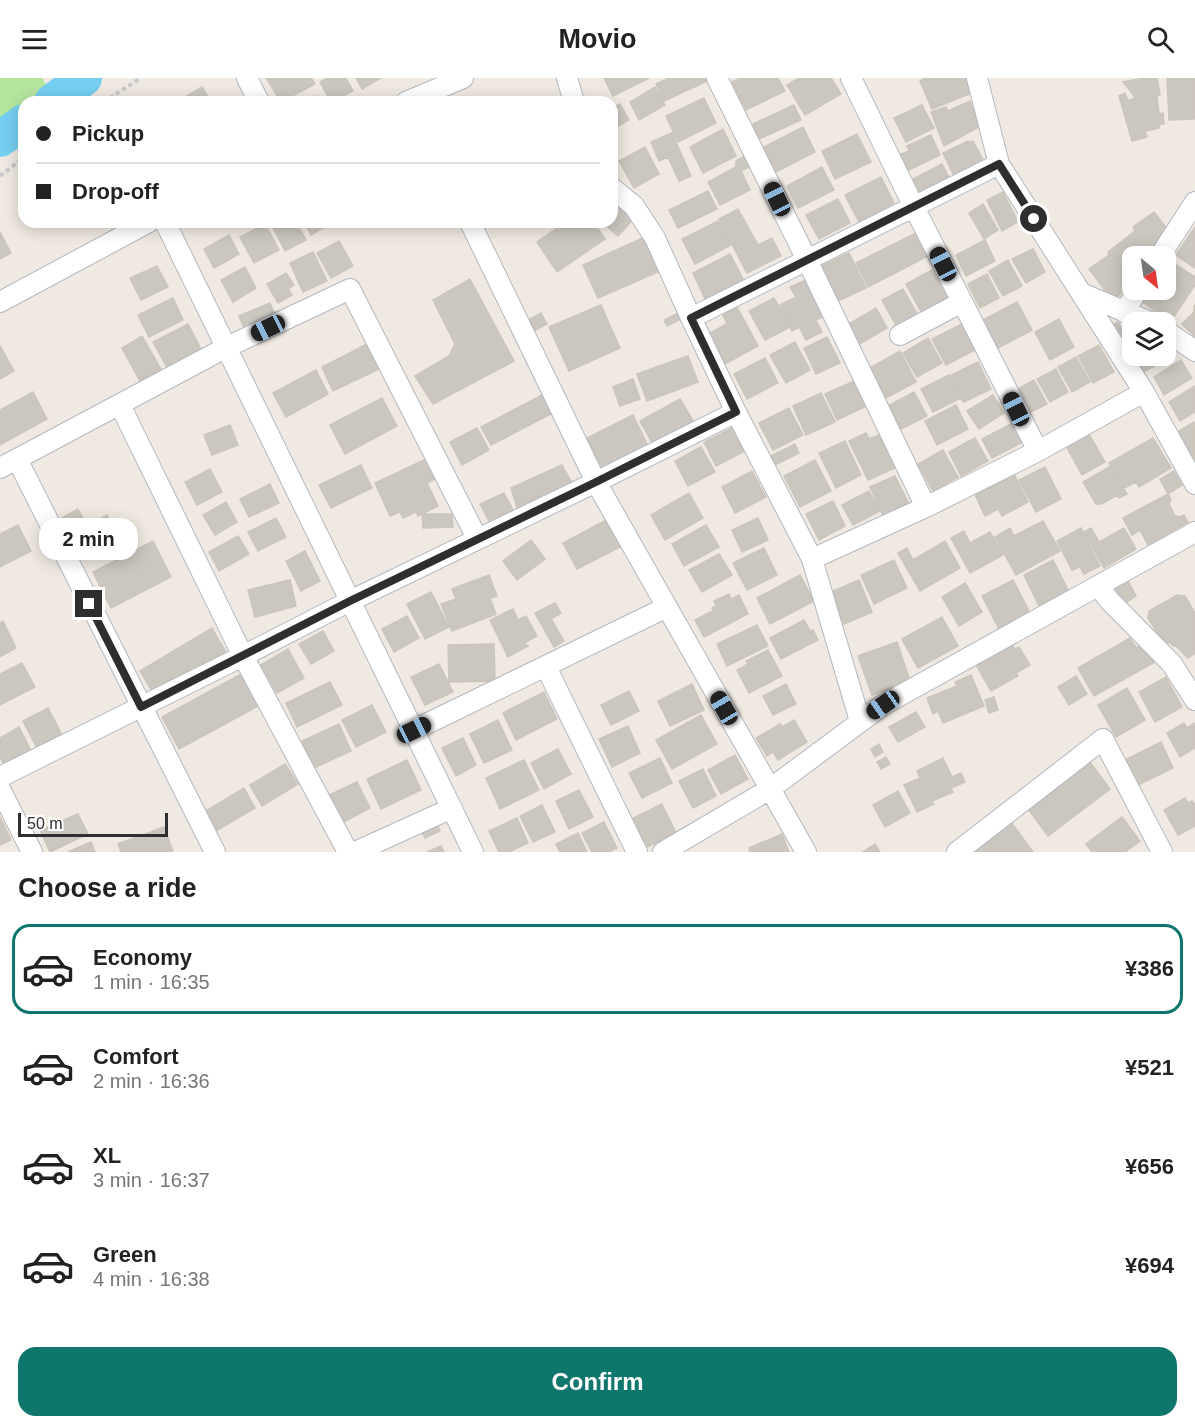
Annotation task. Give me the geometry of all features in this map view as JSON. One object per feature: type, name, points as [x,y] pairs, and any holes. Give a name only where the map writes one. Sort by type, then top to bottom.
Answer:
[{"type":"street","points":[[247,78],[256,96]]},
{"type":"street","points":[[421,96],[463,78]]},
{"type":"street","points":[[567,78],[572,96]]},
{"type":"street","points":[[717,78],[926,507]]},
{"type":"street","points":[[851,78],[1038,451]]},
{"type":"street","points":[[977,78],[999,164],[1144,392],[1195,484]]},
{"type":"street","points":[[691,318],[999,164]]},
{"type":"street","points":[[618,193],[634,206],[655,238],[736,412],[812,559],[860,721]]},
{"type":"street","points":[[1166,246],[1195,202]]},
{"type":"street","points":[[0,302],[138,228]]},
{"type":"street","points":[[168,228],[473,852]]},
{"type":"street","points":[[473,228],[596,482],[806,852]]},
{"type":"street","points":[[215,852],[141,707],[8,464],[227,347],[350,289],[477,538]]},
{"type":"street","points":[[1081,293],[1124,312],[1132,300]]},
{"type":"street","points":[[900,335],[962,302]]},
{"type":"street","points":[[1176,338],[1195,351]]},
{"type":"street","points":[[812,559],[926,507],[1038,451],[1144,392]]},
{"type":"street","points":[[120,405],[243,656],[348,852]]},
{"type":"street","points":[[0,777],[477,538],[736,412]]},
{"type":"street","points":[[663,852],[770,789],[883,705],[1195,532]]},
{"type":"street","points":[[1098,586],[1172,664],[1195,700]]},
{"type":"street","points":[[414,730],[667,607]]},
{"type":"street","points":[[546,667],[637,852]]},
{"type":"street","points":[[957,852],[1103,739],[1162,852]]},
{"type":"street","points":[[0,789],[32,852]]},
{"type":"street","points":[[355,852],[452,808]]},
{"type":"path","points":[[112,96],[141,78]]},
{"type":"path","points":[[0,176],[18,162]]},
{"type":"green space","points":[[0,78],[42,78],[49,89],[38,96],[18,96],[18,109],[0,121]]},
{"type":"building","points":[[266,78],[311,78],[315,84],[292,96],[277,96]]},
{"type":"building","points":[[328,78],[346,78],[353,91],[343,96],[328,96],[320,82]]},
{"type":"building","points":[[356,78],[381,78],[362,89]]},
{"type":"building","points":[[604,78],[649,78],[613,96]]},
{"type":"building","points":[[669,78],[706,78],[707,81],[664,101],[656,84]]},
{"type":"building","points":[[740,78],[778,78],[785,91],[746,110],[732,82]]},
{"type":"building","points":[[799,78],[831,78],[841,94],[805,115],[787,85]]},
{"type":"building","points":[[926,78],[971,78],[976,91],[932,109],[920,81]]},
{"type":"building","points":[[1157,78],[1160,95],[1157,96],[1159,114],[1163,113],[1164,124],[1160,124],[1159,128],[1145,131],[1147,137],[1132,141],[1119,96],[1125,93],[1128,101],[1135,98],[1123,82]]},
{"type":"building","points":[[1167,78],[1195,78],[1195,119],[1169,120]]},
{"type":"building","points":[[202,87],[207,96],[187,96]]},
{"type":"building","points":[[655,87],[665,105],[639,120],[630,102]]},
{"type":"building","points":[[704,98],[716,123],[678,142],[666,116]]},
{"type":"building","points":[[970,101],[979,127],[944,146],[931,112],[946,107],[948,111]]},
{"type":"building","points":[[620,104],[629,120],[618,126],[618,105]]},
{"type":"building","points":[[794,105],[801,120],[759,139],[753,124]]},
{"type":"building","points":[[922,105],[934,128],[906,142],[894,118]]},
{"type":"building","points":[[803,127],[815,152],[774,173],[762,148]]},
{"type":"building","points":[[723,129],[736,156],[703,173],[690,147]]},
{"type":"building","points":[[672,133],[691,176],[679,181],[668,157],[659,161],[651,142]]},
{"type":"building","points":[[857,134],[871,162],[835,179],[822,151]]},
{"type":"building","points":[[931,135],[940,155],[907,171],[899,155],[909,151],[907,146]]},
{"type":"building","points":[[968,141],[969,143],[973,141],[985,164],[955,178],[943,153]]},
{"type":"building","points":[[645,147],[659,174],[634,188],[619,161]]},
{"type":"building","points":[[748,154],[753,165],[741,171],[750,190],[720,205],[708,182],[736,167],[736,161]]},
{"type":"building","points":[[942,164],[952,183],[923,198],[913,179]]},
{"type":"building","points":[[822,167],[834,190],[798,208],[787,186]]},
{"type":"building","points":[[881,177],[894,203],[859,222],[845,195]]},
{"type":"building","points":[[708,191],[717,209],[678,228],[669,210]]},
{"type":"building","points":[[1003,192],[1018,222],[1002,231],[987,200]]},
{"type":"building","points":[[838,199],[850,223],[819,239],[806,215]]},
{"type":"building","points":[[618,204],[634,218],[618,236],[609,228],[618,228]]},
{"type":"building","points":[[983,204],[998,230],[984,239],[969,213]]},
{"type":"building","points":[[738,209],[758,245],[772,238],[781,256],[747,273],[719,219]]},
{"type":"building","points":[[1154,212],[1167,229],[1163,239],[1153,246],[1122,246],[1122,292],[1112,300],[1089,269],[1109,255],[1108,252],[1135,231],[1133,227]]},
{"type":"building","points":[[718,221],[731,245],[695,264],[682,239]]},
{"type":"building","points":[[1195,227],[1195,268],[1176,255]]},
{"type":"building","points":[[257,228],[267,228],[279,250],[254,263],[240,237]]},
{"type":"building","points":[[273,228],[299,228],[306,240],[285,251]]},
{"type":"building","points":[[307,228],[323,228],[311,235]]},
{"type":"building","points":[[557,228],[597,228],[605,239],[557,272],[537,242]]},
{"type":"building","points":[[0,232],[11,253],[0,259]]},
{"type":"building","points":[[916,233],[928,256],[868,287],[856,263]]},
{"type":"building","points":[[229,235],[239,254],[214,268],[204,249]]},
{"type":"building","points":[[647,236],[662,270],[598,298],[583,265]]},
{"type":"building","points":[[985,240],[995,261],[966,276],[956,255]]},
{"type":"building","points":[[339,241],[353,266],[331,278],[317,253]]},
{"type":"building","points":[[1033,249],[1045,272],[1026,283],[1012,259]]},
{"type":"building","points":[[313,252],[327,281],[303,292],[290,263]]},
{"type":"building","points":[[849,253],[866,288],[836,302],[819,267]]},
{"type":"building","points":[[730,254],[744,281],[706,301],[693,273]]},
{"type":"building","points":[[1008,260],[1022,286],[1003,296],[989,271]]},
{"type":"building","points":[[1176,265],[1195,277],[1195,285],[1176,314],[1158,312],[1141,301],[1176,300]]},
{"type":"building","points":[[157,266],[168,287],[141,300],[130,278]]},
{"type":"building","points":[[245,267],[256,288],[233,302],[221,280]]},
{"type":"building","points":[[932,270],[947,298],[921,312],[906,284]]},
{"type":"building","points":[[286,273],[294,285],[288,289],[292,295],[278,303],[267,284]]},
{"type":"building","points":[[987,274],[999,298],[980,308],[968,284]]},
{"type":"building","points":[[470,279],[514,361],[433,404],[415,376],[449,356],[455,344],[433,300]]},
{"type":"building","points":[[808,279],[826,315],[816,320],[822,332],[806,340],[799,327],[792,331],[780,305],[796,297],[790,287]]},
{"type":"building","points":[[903,289],[919,317],[898,329],[882,300]]},
{"type":"building","points":[[173,298],[183,320],[149,337],[138,315]]},
{"type":"building","points":[[774,298],[790,327],[765,340],[749,311]]},
{"type":"building","points":[[1017,302],[1032,330],[998,348],[983,320]]},
{"type":"building","points":[[270,303],[277,320],[246,333],[239,316]]},
{"type":"building","points":[[601,305],[620,348],[569,371],[549,327]]},
{"type":"building","points":[[1195,305],[1195,337],[1182,324],[1194,312]]},
{"type":"building","points":[[737,307],[758,346],[725,364],[708,334],[727,324],[723,315]]},
{"type":"building","points":[[876,308],[887,328],[858,345],[847,325]]},
{"type":"building","points":[[541,313],[547,324],[534,331],[528,320]]},
{"type":"building","points":[[678,313],[681,319],[667,326],[664,320]]},
{"type":"building","points":[[1059,319],[1074,347],[1050,360],[1035,332]]},
{"type":"building","points":[[1118,322],[1122,334],[1116,337],[1110,326]]},
{"type":"building","points":[[188,324],[202,351],[168,369],[153,342]]},
{"type":"building","points":[[962,324],[975,350],[946,365],[932,339]]},
{"type":"building","points":[[142,336],[162,371],[141,383],[122,348]]},
{"type":"building","points":[[827,337],[840,363],[816,374],[804,348]]},
{"type":"building","points":[[928,338],[942,363],[917,377],[903,353]]},
{"type":"building","points":[[795,342],[810,370],[786,383],[770,355]]},
{"type":"building","points":[[367,344],[379,369],[333,391],[322,367]]},
{"type":"building","points":[[1099,345],[1114,372],[1093,383],[1078,356]]},
{"type":"building","points":[[0,346],[14,371],[0,379]]},
{"type":"building","points":[[900,351],[916,382],[884,399],[868,369]]},
{"type":"building","points":[[688,356],[698,382],[647,401],[637,374]]},
{"type":"building","points":[[1076,357],[1090,382],[1072,392],[1058,367]]},
{"type":"building","points":[[765,358],[778,383],[747,399],[734,374]]},
{"type":"building","points":[[1181,360],[1192,378],[1164,395],[1154,377],[1171,366],[1176,366],[1176,363]]},
{"type":"building","points":[[978,362],[991,389],[964,402],[960,398],[951,375]]},
{"type":"building","points":[[1135,366],[1154,366],[1140,374]]},
{"type":"building","points":[[1056,369],[1068,392],[1050,402],[1037,379]]},
{"type":"building","points":[[316,370],[328,394],[286,417],[273,393]]},
{"type":"building","points":[[949,375],[959,399],[933,412],[921,389]]},
{"type":"building","points":[[633,379],[640,399],[620,406],[613,387]]},
{"type":"building","points":[[859,379],[871,404],[837,420],[825,394]]},
{"type":"building","points":[[1034,380],[1047,404],[1029,413],[1016,390]]},
{"type":"building","points":[[1195,386],[1195,412],[1180,421],[1169,402]]},
{"type":"building","points":[[33,392],[47,419],[0,445],[0,410]]},
{"type":"building","points":[[914,392],[927,416],[901,429],[888,406]]},
{"type":"building","points":[[821,393],[835,422],[806,435],[793,406]]},
{"type":"building","points":[[544,394],[553,413],[491,445],[481,427]]},
{"type":"building","points":[[993,395],[1004,413],[979,429],[967,411]]},
{"type":"building","points":[[382,398],[397,426],[345,454],[330,425]]},
{"type":"building","points":[[680,399],[695,424],[654,446],[640,421]]},
{"type":"building","points":[[956,405],[968,429],[937,445],[925,421]]},
{"type":"building","points":[[789,408],[803,435],[773,450],[759,423]]},
{"type":"building","points":[[633,415],[649,448],[604,471],[587,438]]},
{"type":"building","points":[[1194,422],[1195,460],[1191,462],[1174,434]]},
{"type":"building","points":[[1011,424],[1021,443],[992,458],[982,439]]},
{"type":"building","points":[[230,425],[238,445],[212,455],[204,435]]},
{"type":"building","points":[[736,426],[747,450],[716,466],[704,442]]},
{"type":"building","points":[[477,428],[489,450],[462,465],[450,442]]},
{"type":"building","points":[[886,432],[902,465],[868,480],[849,441],[866,433],[869,439]]},
{"type":"building","points":[[1089,434],[1105,462],[1082,475],[1066,446]]},
{"type":"building","points":[[975,438],[988,461],[961,476],[949,452]]},
{"type":"building","points":[[1153,438],[1171,468],[1139,487],[1136,482],[1124,488],[1109,463]]},
{"type":"building","points":[[845,441],[861,475],[836,488],[819,453]]},
{"type":"building","points":[[795,444],[799,453],[775,465],[771,456]]},
{"type":"building","points":[[701,447],[715,472],[688,486],[675,461]]},
{"type":"building","points":[[943,450],[958,477],[933,491],[918,464]]},
{"type":"building","points":[[426,459],[435,479],[427,483],[438,506],[418,516],[416,512],[403,518],[400,512],[390,516],[375,483]]},
{"type":"building","points":[[815,460],[831,491],[800,507],[784,476]]},
{"type":"building","points":[[361,465],[372,488],[331,508],[319,485]]},
{"type":"building","points":[[562,465],[572,483],[517,508],[511,488]]},
{"type":"building","points":[[1111,466],[1127,494],[1119,498],[1117,495],[1101,504],[1096,504],[1083,482]]},
{"type":"building","points":[[1045,467],[1061,499],[1036,512],[1019,480]]},
{"type":"building","points":[[210,469],[222,492],[197,505],[185,482]]},
{"type":"building","points":[[1012,470],[1028,502],[1002,516],[998,509],[985,516],[973,490]]},
{"type":"building","points":[[752,471],[766,497],[735,513],[722,487]]},
{"type":"building","points":[[1174,471],[1182,485],[1168,494],[1160,479]]},
{"type":"building","points":[[895,476],[909,504],[883,516],[870,487]]},
{"type":"building","points":[[270,484],[279,503],[249,517],[240,499]]},
{"type":"building","points":[[869,491],[880,511],[853,525],[842,505]]},
{"type":"building","points":[[504,493],[513,510],[490,523],[480,504]]},
{"type":"building","points":[[689,493],[703,518],[665,540],[651,515]]},
{"type":"building","points":[[1168,494],[1171,499],[1169,504],[1175,516],[1184,515],[1188,522],[1148,545],[1140,530],[1132,535],[1123,518]]},
{"type":"building","points":[[833,501],[845,526],[819,540],[806,514]]},
{"type":"building","points":[[226,502],[237,522],[215,535],[203,515]]},
{"type":"building","points":[[78,509],[87,525],[69,535],[60,519]]},
{"type":"building","points":[[422,514],[452,514],[453,527],[423,528]]},
{"type":"building","points":[[107,515],[119,537],[82,557],[70,535]]},
{"type":"building","points":[[276,518],[286,537],[258,551],[248,532]]},
{"type":"building","points":[[758,518],[768,540],[742,552],[732,530]]},
{"type":"building","points":[[608,519],[622,546],[577,569],[563,543]]},
{"type":"building","points":[[1043,521],[1060,551],[1016,575],[995,537],[1010,528],[1014,536]]},
{"type":"building","points":[[18,525],[31,551],[0,567],[0,534]]},
{"type":"building","points":[[706,525],[719,547],[684,566],[672,544]]},
{"type":"building","points":[[1081,528],[1100,566],[1084,574],[1080,567],[1072,570],[1057,541]]},
{"type":"building","points":[[1091,528],[1099,542],[1092,546],[1084,532]]},
{"type":"building","points":[[1124,528],[1136,549],[1104,568],[1092,546]]},
{"type":"building","points":[[964,531],[970,543],[990,532],[1003,555],[970,573],[951,538]]},
{"type":"building","points":[[238,536],[249,554],[219,571],[209,552]]},
{"type":"building","points":[[531,540],[545,559],[517,580],[503,561]]},
{"type":"building","points":[[153,541],[171,577],[111,608],[93,572]]},
{"type":"building","points":[[945,541],[960,568],[920,591],[898,553],[907,548],[913,560]]},
{"type":"building","points":[[764,548],[777,575],[747,590],[733,563]]},
{"type":"building","points":[[305,551],[320,581],[301,591],[286,561]]},
{"type":"building","points":[[719,554],[732,575],[702,592],[689,570]]},
{"type":"building","points":[[894,560],[907,588],[874,604],[861,575]]},
{"type":"building","points":[[1053,560],[1069,592],[1039,606],[1024,575]]},
{"type":"building","points":[[489,575],[497,596],[490,598],[496,614],[452,631],[441,604],[456,599],[452,589]]},
{"type":"building","points":[[800,575],[814,601],[770,624],[757,598]]},
{"type":"building","points":[[290,580],[296,606],[255,617],[248,590]]},
{"type":"building","points":[[859,580],[872,612],[844,624],[831,592]]},
{"type":"building","points":[[1013,580],[1031,615],[1000,631],[982,596]]},
{"type":"building","points":[[1128,581],[1136,596],[1122,605],[1113,590]]},
{"type":"building","points":[[965,583],[982,612],[959,626],[942,597]]},
{"type":"building","points":[[431,592],[449,627],[425,639],[407,604]]},
{"type":"building","points":[[729,594],[731,599],[739,595],[748,614],[704,637],[695,620],[713,611],[712,608],[716,606],[714,601]]},
{"type":"building","points":[[1177,595],[1185,596],[1195,613],[1195,653],[1188,658],[1170,642],[1165,645],[1148,618],[1149,611]]},
{"type":"building","points":[[555,603],[561,613],[551,619],[564,641],[554,647],[535,613]]},
{"type":"building","points":[[513,609],[518,620],[526,616],[537,636],[524,643],[528,646],[508,657],[490,620]]},
{"type":"building","points":[[407,616],[419,638],[394,652],[382,629]]},
{"type":"building","points":[[942,617],[958,646],[918,668],[902,639]]},
{"type":"building","points":[[804,620],[818,640],[781,659],[770,638]]},
{"type":"building","points":[[3,621],[16,648],[0,657],[0,623]]},
{"type":"building","points":[[757,625],[768,646],[727,666],[717,644]]},
{"type":"building","points":[[212,628],[227,654],[155,696],[140,671]]},
{"type":"building","points":[[323,631],[334,651],[311,664],[299,644]]},
{"type":"building","points":[[1130,638],[1136,648],[1145,643],[1155,662],[1094,696],[1078,668]]},
{"type":"building","points":[[897,642],[910,681],[872,695],[858,656]]},
{"type":"building","points":[[494,644],[495,681],[449,682],[448,645]]},
{"type":"building","points":[[1012,644],[1015,649],[1019,647],[1030,665],[1016,673],[1018,676],[991,691],[976,665]]},
{"type":"building","points":[[288,649],[304,678],[277,693],[261,665]]},
{"type":"building","points":[[768,650],[782,676],[749,693],[737,670],[748,664],[746,661]]},
{"type":"building","points":[[22,663],[35,687],[0,705],[0,674]]},
{"type":"building","points":[[439,664],[453,692],[425,705],[411,677]]},
{"type":"building","points":[[243,673],[260,705],[179,749],[162,717]]},
{"type":"building","points":[[971,675],[984,706],[943,723],[938,711],[933,714],[927,698],[957,686],[955,682]]},
{"type":"building","points":[[1076,676],[1087,694],[1069,705],[1058,687]]},
{"type":"building","points":[[1166,677],[1182,707],[1155,722],[1139,692]]},
{"type":"building","points":[[330,682],[342,705],[297,727],[286,703]]},
{"type":"building","points":[[692,684],[704,710],[670,726],[658,701]]},
{"type":"building","points":[[786,684],[796,704],[773,715],[763,696]]},
{"type":"building","points":[[1127,688],[1145,720],[1116,737],[1098,705]]},
{"type":"building","points":[[629,691],[639,711],[611,725],[601,705]]},
{"type":"building","points":[[544,692],[557,719],[516,740],[503,713]]},
{"type":"building","points":[[994,697],[998,710],[989,713],[985,700]]},
{"type":"building","points":[[372,705],[386,732],[356,747],[342,720]]},
{"type":"building","points":[[48,708],[63,737],[38,750],[23,721]]},
{"type":"building","points":[[916,712],[925,727],[898,742],[889,727]]},
{"type":"building","points":[[701,715],[717,744],[672,769],[656,740]]},
{"type":"building","points":[[498,720],[512,750],[484,763],[470,734]]},
{"type":"building","points":[[794,720],[807,742],[778,760],[773,752],[767,756],[756,738],[780,724],[782,727]]},
{"type":"building","points":[[1184,723],[1187,728],[1195,723],[1195,748],[1180,757],[1167,733]]},
{"type":"building","points":[[339,724],[351,751],[314,768],[302,741]]},
{"type":"building","points":[[628,726],[640,753],[612,767],[599,739]]},
{"type":"building","points":[[19,727],[31,751],[5,766],[0,757],[0,738]]},
{"type":"building","points":[[463,738],[476,765],[456,776],[442,748]]},
{"type":"building","points":[[1161,742],[1173,768],[1138,785],[1125,760]]},
{"type":"building","points":[[879,744],[883,752],[875,757],[871,749]]},
{"type":"building","points":[[558,749],[571,774],[544,789],[531,763]]},
{"type":"building","points":[[735,755],[748,779],[721,794],[708,770]]},
{"type":"building","points":[[886,757],[890,764],[881,769],[877,762]]},
{"type":"building","points":[[660,758],[672,783],[642,798],[629,773]]},
{"type":"building","points":[[943,758],[952,777],[961,773],[965,782],[951,788],[953,792],[932,801],[934,804],[917,812],[904,785],[920,778],[917,771]]},
{"type":"building","points":[[407,760],[421,790],[381,809],[367,779]]},
{"type":"building","points":[[524,760],[539,790],[500,809],[486,778]]},
{"type":"building","points":[[1090,762],[1110,789],[1048,836],[1028,809]]},
{"type":"building","points":[[285,764],[298,784],[262,806],[250,785]]},
{"type":"building","points":[[703,769],[716,796],[693,808],[679,781]]},
{"type":"building","points":[[357,782],[370,808],[342,823],[329,795]]},
{"type":"building","points":[[244,788],[255,808],[216,831],[204,812]]},
{"type":"building","points":[[579,790],[593,817],[569,829],[556,801]]},
{"type":"building","points":[[898,791],[910,813],[885,827],[873,805]]},
{"type":"building","points":[[1185,798],[1188,803],[1192,801],[1195,805],[1195,826],[1178,835],[1164,810]]},
{"type":"building","points":[[662,804],[676,833],[645,848],[631,819]]},
{"type":"building","points":[[542,805],[555,832],[533,842],[520,816]]},
{"type":"building","points":[[78,814],[88,834],[50,852],[40,830]]},
{"type":"building","points":[[0,817],[11,840],[0,845]]},
{"type":"building","points":[[1122,817],[1140,841],[1125,852],[1092,852],[1086,844]]},
{"type":"building","points":[[517,818],[528,843],[509,852],[499,852],[489,831]]},
{"type":"building","points":[[436,822],[440,831],[425,838],[421,830]]},
{"type":"building","points":[[604,822],[617,848],[609,852],[592,852],[582,833]]},
{"type":"building","points":[[1011,822],[1033,852],[971,852]]},
{"type":"building","points":[[164,827],[173,852],[121,852],[118,844]]},
{"type":"building","points":[[578,833],[587,852],[560,852],[556,844]]},
{"type":"building","points":[[782,834],[789,852],[750,852],[749,848]]},
{"type":"building","points":[[91,842],[95,852],[68,852]]},
{"type":"building","points":[[875,844],[880,852],[863,852]]},
{"type":"building","points":[[441,846],[444,852],[427,852]]},
{"type":"waterway","points":[[60,96],[84,78]]},
{"type":"waterway","points":[[0,139],[18,126]]},
{"type":"route","points":[[89,604],[141,707],[477,538],[736,412],[691,318],[999,164],[1034,219]]}]
